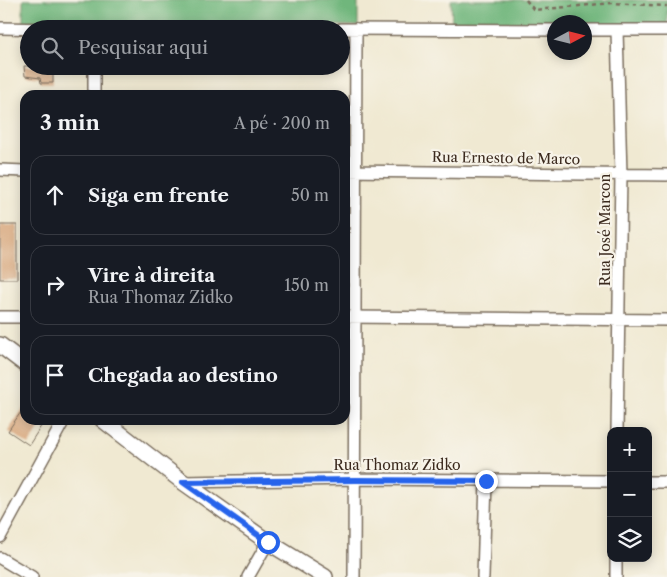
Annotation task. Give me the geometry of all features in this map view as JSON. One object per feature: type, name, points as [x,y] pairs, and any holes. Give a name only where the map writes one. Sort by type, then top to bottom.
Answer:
[{"type":"street","points":[[0,28],[20,28]]},
{"type":"street","points":[[350,29],[547,30]]},
{"type":"street","points":[[354,577],[355,480],[350,317],[350,171],[356,29]]},
{"type":"street","points":[[592,30],[667,30]]},
{"type":"street","name":"Rua José Marcon","points":[[617,30],[621,175],[617,427]]},
{"type":"street","points":[[94,75],[94,90]]},
{"type":"street","points":[[0,170],[20,170]]},
{"type":"street","name":"Rua Ernesto de Marco","points":[[350,171],[667,175]]},
{"type":"street","points":[[0,316],[20,316]]},
{"type":"street","points":[[350,317],[667,320]]},
{"type":"street","points":[[0,345],[20,360]]},
{"type":"street","points":[[0,537],[61,425]]},
{"type":"street","points":[[109,425],[183,482],[268,542],[325,577]]},
{"type":"street","name":"Rua Thomaz Zidko","points":[[183,482],[355,480],[607,482]]},
{"type":"street","points":[[483,577],[486,481]]},
{"type":"street","points":[[652,482],[667,482]]},
{"type":"street","points":[[248,577],[268,542]]},
{"type":"street","points":[[0,558],[32,577]]},
{"type":"street","points":[[616,562],[616,577]]},
{"type":"path","points":[[526,0],[534,10],[612,3],[667,6]]},
{"type":"green space","points":[[23,0],[358,0],[358,26],[350,26],[350,20],[23,20]]},
{"type":"green space","points":[[451,0],[667,0],[667,27],[592,27],[592,15],[547,15],[547,27],[452,28]]},
{"type":"building","points":[[53,75],[53,83],[41,83],[40,78],[25,76]]},
{"type":"building","points":[[0,225],[17,225],[17,279],[0,279]]},
{"type":"building","points":[[20,413],[20,425],[42,425],[29,445],[8,431]]},
{"type":"route","points":[[268,542],[183,482],[486,481]]}]
